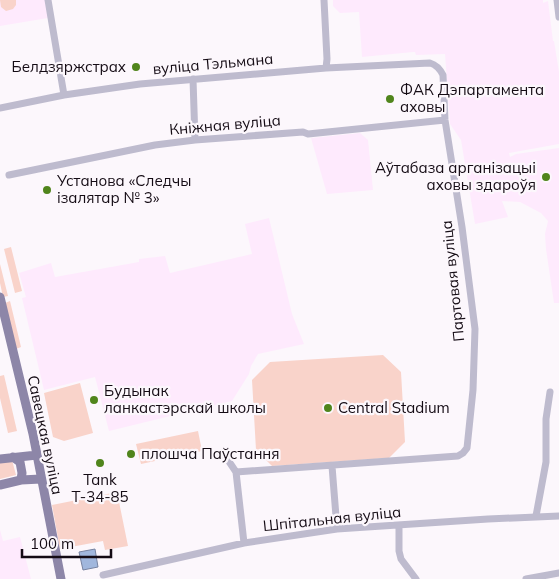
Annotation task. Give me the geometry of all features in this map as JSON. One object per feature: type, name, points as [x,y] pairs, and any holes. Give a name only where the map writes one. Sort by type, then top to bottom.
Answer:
[{"type":"main road","name":"Савецкая вуліца","points":[[0,297],[37,455],[61,579]]},
{"type":"main road","points":[[0,459],[37,455]]},
{"type":"main road","points":[[13,457],[20,462],[21,480]]},
{"type":"main road","points":[[0,485],[21,480],[41,479]]},
{"type":"street","points":[[48,0],[64,95]]},
{"type":"street","points":[[324,0],[326,68]]},
{"type":"street","points":[[557,0],[559,17]]},
{"type":"street","name":"вуліца Тэльмана","points":[[0,108],[64,95],[193,78],[326,68],[430,63]]},
{"type":"street","name":"Партовая вуліца","points":[[236,476],[458,456],[467,448],[473,390],[475,329],[462,227],[445,120],[443,75],[436,65],[430,63]]},
{"type":"street","points":[[193,78],[195,140]]},
{"type":"street","name":"Кніжная вуліца","points":[[9,175],[142,148],[195,140],[303,132],[308,134],[445,120]]},
{"type":"street","points":[[536,516],[546,462],[546,419],[550,392]]},
{"type":"street","points":[[219,454],[226,457],[236,476],[244,543]]},
{"type":"street","points":[[332,466],[337,529]]},
{"type":"street","name":"Шпітальная вуліца","points":[[104,576],[244,543],[337,529],[559,516]]},
{"type":"street","points":[[399,526],[399,551],[401,559],[416,579]]},
{"type":"street","points":[[526,579],[559,573]]},
{"type":"shaded area","points":[[0,0],[45,0],[48,18],[0,26]]},
{"type":"shaded area","points":[[0,0],[16,0],[16,5],[13,9],[6,11],[1,7]]},
{"type":"shaded area","points":[[333,0],[543,0],[543,3],[548,1],[559,72],[559,144],[509,153],[510,157],[516,154],[559,148],[559,303],[554,303],[546,249],[545,234],[548,221],[541,213],[520,202],[502,201],[508,217],[475,224],[461,140],[450,124],[445,54],[416,55],[413,52],[362,57],[359,12],[340,13],[333,6]]},
{"type":"shaded area","points":[[360,133],[368,140],[373,190],[327,194],[311,138]]},
{"type":"shaded area","points":[[269,218],[292,314],[304,344],[258,354],[249,374],[232,401],[109,431],[95,377],[44,390],[22,298],[26,297],[19,273],[51,263],[55,277],[139,262],[139,259],[165,256],[170,273],[252,254],[245,224]]},
{"type":"shaded area","points":[[11,247],[22,291],[15,293],[4,249]]},
{"type":"shaded area","points":[[0,264],[8,296],[3,297],[0,283]]},
{"type":"shaded area","points":[[10,301],[21,347],[16,349],[5,303]]},
{"type":"shaded area","name":"Central Stadium","points":[[383,355],[401,372],[405,442],[389,458],[272,466],[256,450],[252,380],[270,362]]},
{"type":"shaded area","points":[[4,375],[17,431],[8,433],[0,398],[0,376]]},
{"type":"shaded area","points":[[80,383],[93,433],[64,441],[53,437],[44,393]]},
{"type":"shaded area","points":[[198,431],[202,451],[141,464],[136,444]]},
{"type":"shaded area","points":[[12,460],[16,475],[0,479],[0,463]]},
{"type":"shaded area","points":[[117,492],[128,546],[105,550],[103,541],[60,549],[52,505]]},
{"type":"shaded area","points":[[0,530],[3,541],[20,537],[31,579],[0,579]]},
{"type":"water","points":[[95,549],[98,567],[83,570],[79,552]]},
{"type":"place","name":"Белдзяржстрах","points":[[136,67]]},
{"type":"place","name":"ФАК Дэпартамента аховы","points":[[390,99]]},
{"type":"place","name":"Аўтабаза арганізацыі аховы здароўя","points":[[546,177]]},
{"type":"place","name":"Установа «Следчы ізалятар № 3»","points":[[47,190]]},
{"type":"place","name":"Будынак ланкастэрскай школы","points":[[94,400]]},
{"type":"place","name":"Central Stadium","points":[[328,408]]},
{"type":"place","name":"плошча Паўстання","points":[[131,454]]},
{"type":"place","name":"Tank T-34-85","points":[[100,463]]}]
